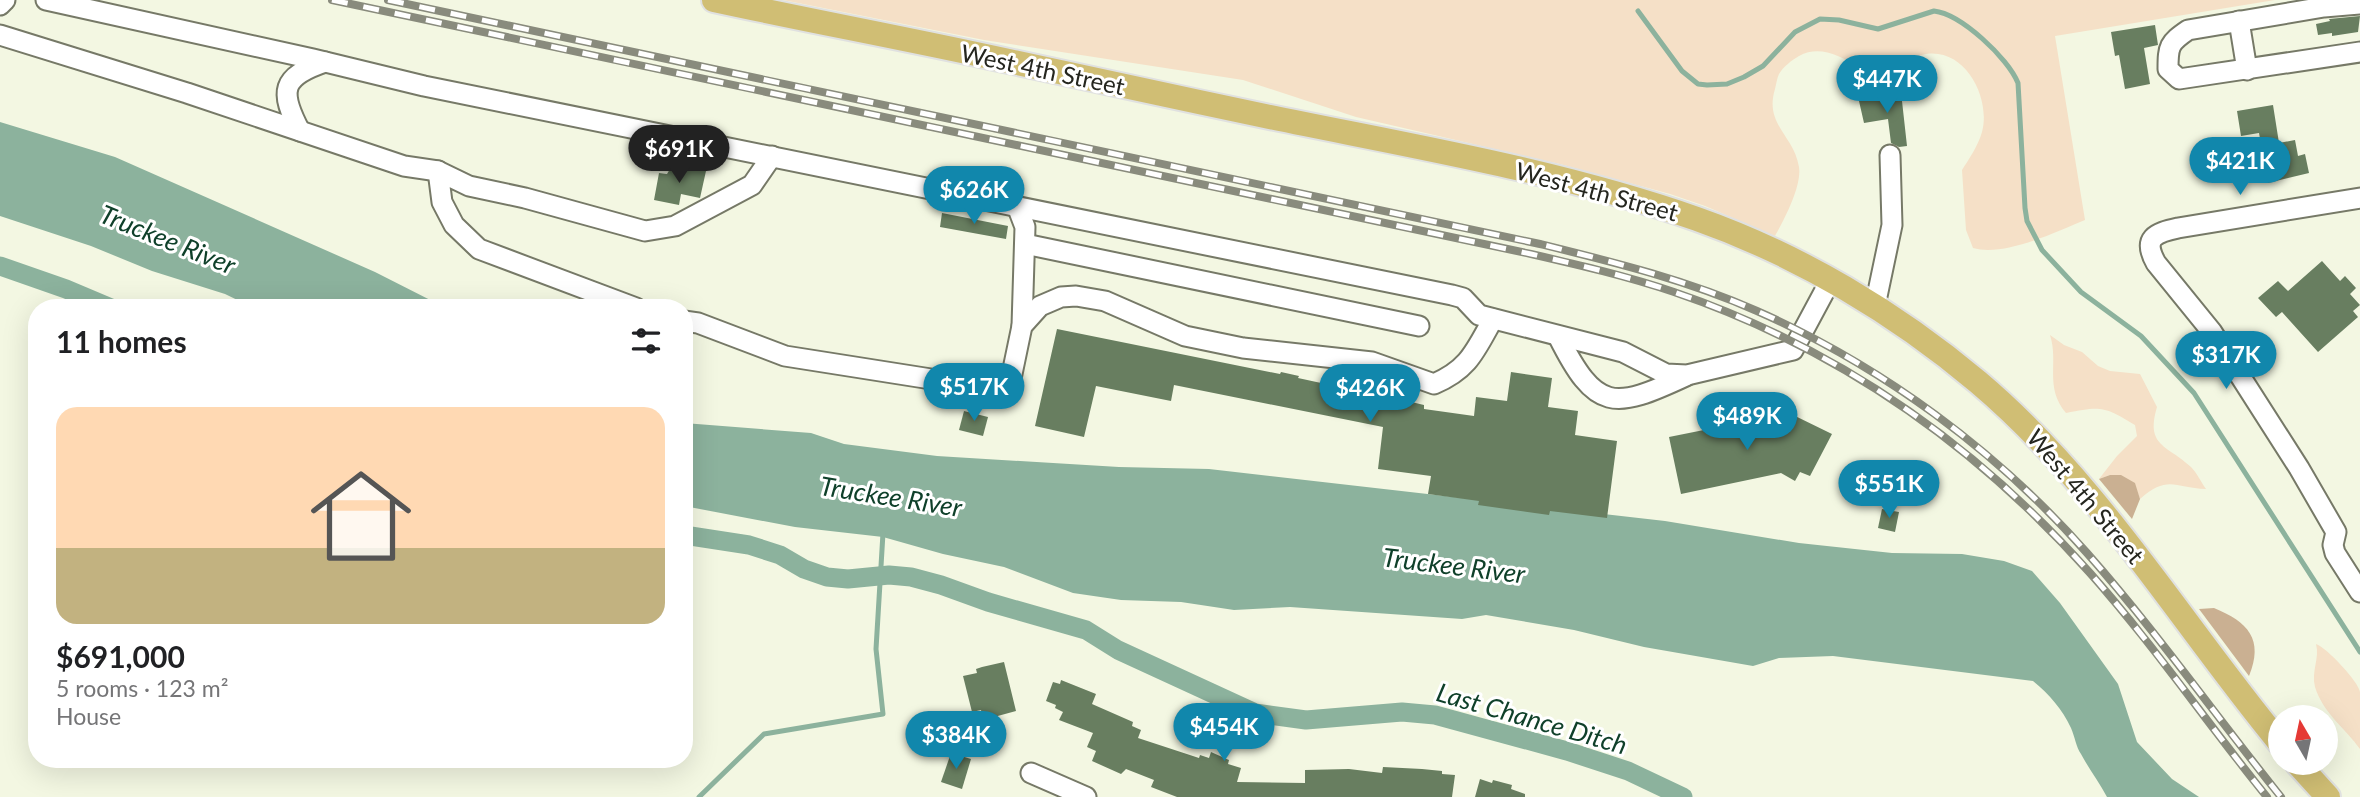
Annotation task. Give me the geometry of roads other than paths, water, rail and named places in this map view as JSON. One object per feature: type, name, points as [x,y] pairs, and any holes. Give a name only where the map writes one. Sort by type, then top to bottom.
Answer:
[{"type":"main road","name":"West 4th Street","points":[[714,0],[1560,177],[1700,220],[1749,240],[1875,306],[1926,341],[1979,383],[2063,463],[2105,513],[2268,727]]},
{"type":"main road","points":[[2308,775],[2328,797]]},
{"type":"street","points":[[0,5],[5,0]]},
{"type":"street","points":[[46,0],[424,86],[1452,295],[1463,298],[1479,314],[1493,319],[1623,352],[1666,374],[1687,375]]},
{"type":"street","points":[[2360,4],[2188,30],[2172,41],[2168,52],[2168,69],[2179,79],[2360,52]]},
{"type":"street","points":[[2239,21],[2247,70]]},
{"type":"street","points":[[0,35],[404,166],[438,171],[469,186],[525,198],[645,231],[675,226],[752,185],[772,156]]},
{"type":"street","points":[[300,131],[290,112],[286,95],[290,83],[297,73],[326,62]]},
{"type":"street","points":[[1875,306],[1892,225],[1890,155]]},
{"type":"street","points":[[438,171],[442,202],[454,225],[479,248],[612,299]]},
{"type":"street","points":[[2360,198],[2178,228],[2162,232],[2149,243],[2156,263],[2212,332],[2299,468],[2336,532],[2333,545],[2335,553],[2360,592]]},
{"type":"street","points":[[693,322],[785,356],[969,385],[998,383],[1012,374],[1022,326],[1025,227],[1017,206]]},
{"type":"street","points":[[1025,243],[1419,326]]},
{"type":"street","points":[[1558,336],[1580,377],[1601,396],[1618,400],[1644,395],[1687,375],[1793,350],[1830,281]]},
{"type":"street","points":[[1022,326],[1040,306],[1076,296],[1105,301],[1185,336],[1243,348],[1372,362],[1434,384],[1457,373],[1471,359],[1493,319]]},
{"type":"street","points":[[1031,773],[1086,797]]},
{"type":"water","name":"Truckee River","points":[[0,122],[115,157],[375,272],[428,299],[235,299],[0,216]]},
{"type":"water","name":"Truckee River","points":[[693,424],[811,433],[844,444],[937,456],[1119,467],[1209,469],[1665,521],[1799,543],[1892,553],[1962,554],[2004,561],[2032,571],[2060,603],[2118,684],[2137,742],[2172,779],[2199,797],[2107,797],[2079,751],[2064,715],[2033,681],[1833,656],[1779,658],[1753,666],[1486,615],[1462,619],[1290,607],[1234,610],[1181,602],[1121,600],[1073,593],[1004,567],[883,537],[795,527],[693,508]]},
{"type":"waterway","points":[[1638,11],[1682,71],[1698,84],[1707,85],[1727,84],[1763,66],[1795,32],[1820,19],[1839,20],[1878,29],[1934,11],[1957,20],[1982,39],[2004,62],[2018,83],[2025,208],[2027,221],[2042,250],[2081,292],[2141,336],[2194,393],[2360,652]]},
{"type":"waterway","name":"Last Chance Ditch","points":[[0,266],[90,299]]},
{"type":"waterway","points":[[699,797],[764,734],[883,714],[876,649],[883,533]]},
{"type":"waterway","name":"Last Chance Ditch","points":[[693,536],[749,545],[780,555],[804,569],[827,577],[911,577],[1086,630],[1118,650],[1255,713],[1306,720],[1402,712],[1435,715],[1567,751],[1628,771],[1683,797]]},
{"type":"railway","points":[[332,0],[1531,254],[1639,281],[1734,315],[1792,341],[1900,405],[1951,442],[2000,483],[2046,526],[2113,600],[2267,797]]},
{"type":"railway","points":[[388,0],[1540,244],[1677,281],[1731,300],[1803,333],[1893,385],[1935,414],[2015,480],[2087,553],[2162,643],[2281,797]]}]
